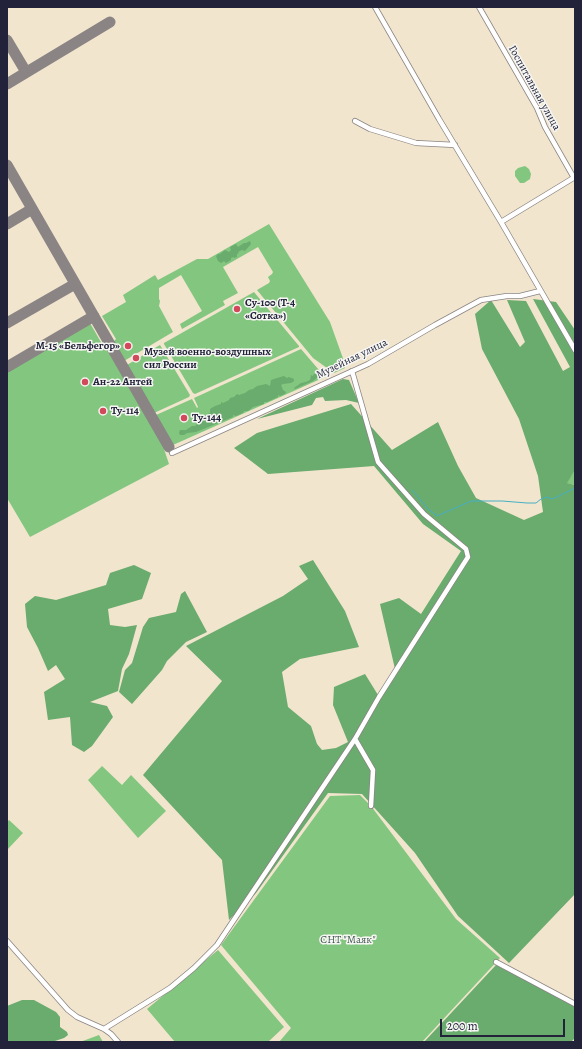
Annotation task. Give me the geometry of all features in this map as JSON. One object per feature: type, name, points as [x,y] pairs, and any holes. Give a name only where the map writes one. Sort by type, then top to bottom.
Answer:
[{"type":"street","points":[[376,7],[439,119],[575,350]]},
{"type":"street","name":"Госпитальная улица","points":[[479,7],[537,108],[545,127],[574,177]]},
{"type":"street","points":[[355,121],[370,129],[416,143],[455,145]]},
{"type":"street","points":[[501,222],[574,177]]},
{"type":"street","name":"Музейная улица","points":[[172,453],[368,364],[481,300],[507,296],[520,296],[540,291]]},
{"type":"street","points":[[104,1029],[170,988],[194,968],[217,945],[355,739],[379,697],[468,557],[466,548],[424,514],[378,462],[352,371]]},
{"type":"street","points":[[355,739],[373,770],[371,806]]},
{"type":"street","points":[[7,941],[68,1010],[77,1017],[104,1029],[118,1042]]},
{"type":"street","points":[[496,962],[575,1004]]},
{"type":"green space","points":[[525,166],[529,169],[531,174],[530,179],[524,183],[520,183],[515,176],[515,171],[518,168]]},
{"type":"green space","points":[[269,224],[330,322],[345,364],[345,368],[334,373],[313,358],[257,290],[269,283],[270,281],[268,277],[273,272],[258,247],[223,267],[238,293],[223,301],[225,305],[182,329],[180,324],[202,311],[181,275],[159,288],[159,306],[173,332],[124,361],[113,342],[116,339],[102,316],[126,302],[123,295],[155,275],[158,280],[197,259],[208,259]]},
{"type":"green space","points":[[250,241],[251,244],[245,251],[242,250],[238,252],[237,257],[231,258],[231,260],[226,263],[224,261],[221,263],[218,261],[216,256],[218,254],[225,250],[229,252],[231,250],[230,247],[236,244],[238,247]]},
{"type":"green space","points":[[254,292],[299,347],[195,394],[193,393],[164,343]]},
{"type":"green space","points":[[533,299],[556,302],[575,330],[575,470],[567,483],[575,485],[575,894],[509,963],[458,916],[415,853],[362,794],[328,793],[256,893],[229,920],[222,860],[143,775],[222,681],[186,646],[283,596],[308,579],[299,566],[313,560],[345,611],[359,647],[300,659],[282,672],[288,707],[311,726],[317,744],[322,750],[336,748],[348,742],[333,705],[334,687],[365,674],[378,695],[395,669],[380,604],[399,598],[421,614],[461,551],[423,524],[374,466],[268,474],[234,448],[257,433],[351,404],[392,450],[438,422],[458,466],[476,498],[524,520],[543,512],[538,476],[519,419],[482,349],[475,314],[491,300],[520,347],[525,342],[507,300],[526,301],[563,371],[570,367]]},
{"type":"green space","points":[[90,323],[102,344],[107,345],[166,448],[164,449],[169,464],[30,537],[7,498],[7,371]]},
{"type":"green space","points":[[160,345],[190,395],[189,397],[154,413],[127,365]]},
{"type":"green space","points":[[301,349],[325,377],[173,445],[156,415],[192,399],[197,408],[198,407],[194,398]]},
{"type":"green space","points":[[319,373],[319,376],[313,381],[295,389],[294,388],[301,383],[310,380],[311,375],[313,376],[314,374]]},
{"type":"green space","points":[[284,376],[294,379],[291,383],[281,385],[283,390],[286,392],[285,394],[280,396],[278,395],[278,397],[264,402],[264,404],[253,407],[236,416],[233,415],[233,417],[196,432],[180,435],[180,430],[186,430],[200,423],[200,421],[204,419],[206,420],[206,418],[209,417],[208,414],[210,413],[210,409],[221,404],[221,402],[223,403],[237,394],[239,395],[245,393],[257,386],[266,384],[270,386],[271,380]]},
{"type":"green space","points":[[343,379],[349,380],[359,403],[346,400],[325,401],[323,397],[316,398],[312,405],[257,419]]},
{"type":"green space","points":[[575,470],[575,485],[566,483]]},
{"type":"green space","points":[[134,565],[151,573],[142,599],[108,609],[110,625],[125,627],[137,625],[129,654],[122,669],[118,691],[90,702],[107,706],[113,717],[92,746],[84,752],[72,745],[70,717],[48,720],[44,692],[65,679],[56,665],[48,671],[27,627],[25,604],[35,596],[56,600],[106,585],[110,573]]},
{"type":"green space","points":[[185,591],[207,632],[186,642],[167,661],[162,670],[132,704],[119,692],[125,670],[132,663],[143,627],[149,618],[176,612],[181,594]]},
{"type":"green space","points":[[102,766],[122,785],[131,775],[166,811],[138,838],[88,780]]},
{"type":"green space","name":"СНТ \"Маяк\"","points":[[360,795],[371,806],[456,919],[500,958],[422,1042],[279,1042],[291,1028],[221,945],[330,796]]},
{"type":"green space","points":[[9,820],[23,833],[7,850],[7,822]]},
{"type":"green space","points":[[218,950],[284,1027],[268,1042],[175,1042],[147,1009]]},
{"type":"green space","points":[[496,965],[575,1006],[575,1038],[571,1042],[424,1042]]},
{"type":"green space","points":[[22,1000],[34,1000],[56,1012],[60,1017],[60,1027],[67,1032],[68,1035],[52,1042],[7,1042],[7,1006]]},
{"type":"green space","points":[[99,1035],[103,1042],[80,1042]]},
{"type":"waterway","points":[[412,490],[428,509],[437,516],[471,501],[536,503],[547,497],[552,499],[575,488]]},
{"type":"taxiway","points":[[7,84],[110,22]]},
{"type":"taxiway","points":[[7,40],[26,72]]},
{"type":"taxiway","points":[[7,165],[169,447]]},
{"type":"taxiway","points":[[7,224],[32,209]]},
{"type":"taxiway","points":[[7,323],[75,284]]},
{"type":"taxiway","points":[[7,367],[94,316]]},
{"type":"place","name":"Су-100 (Т-4 «Сотка»)","points":[[237,309]]},
{"type":"place","name":"М-15 «Бельфегор»","points":[[128,346]]},
{"type":"place","name":"Музей военно-воздушных сил России","points":[[136,358]]},
{"type":"place","name":"Ан-22 Антей","points":[[85,382]]},
{"type":"place","name":"Ту-114","points":[[103,411]]},
{"type":"place","name":"Ту-144","points":[[184,418]]}]
